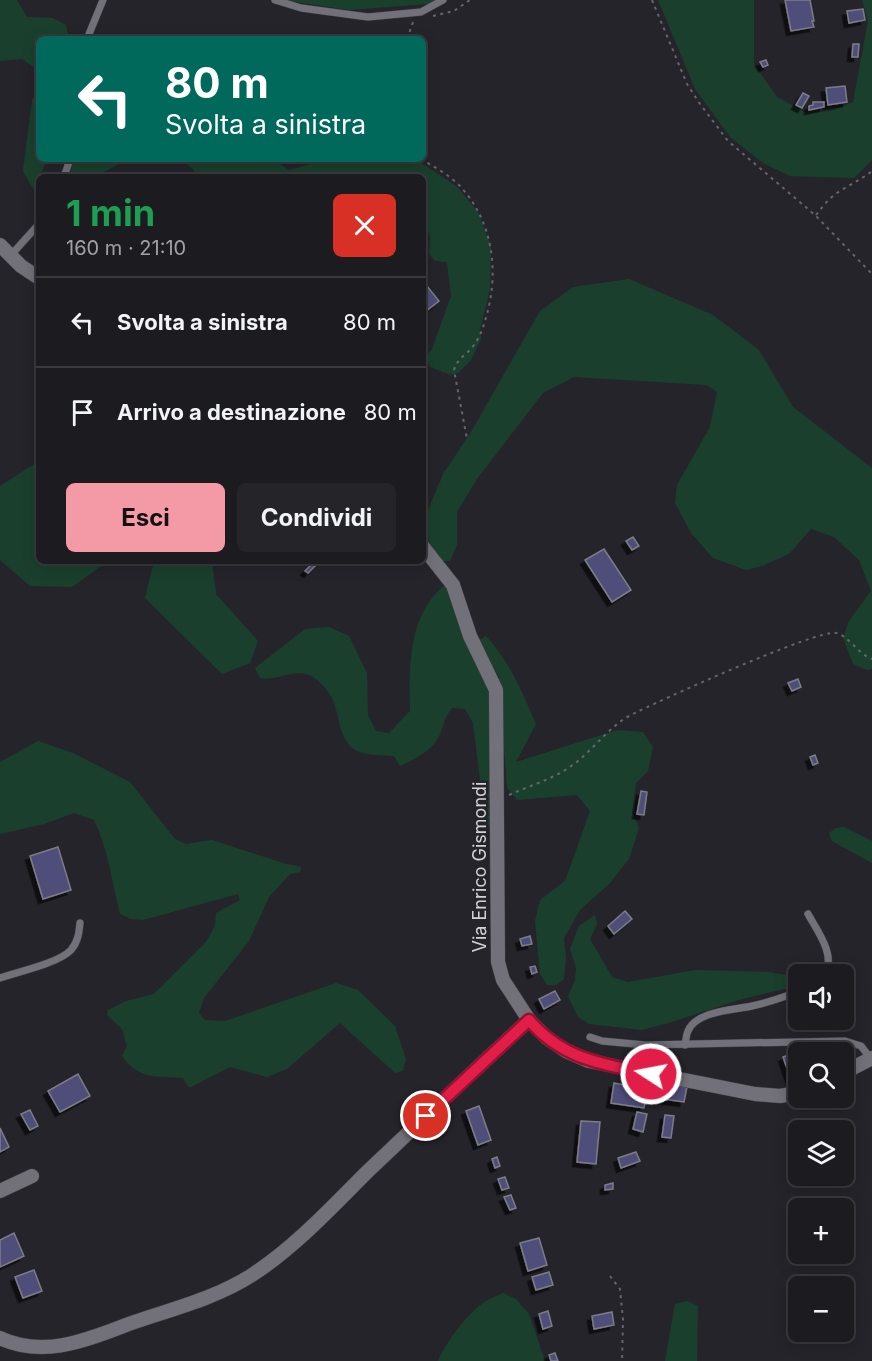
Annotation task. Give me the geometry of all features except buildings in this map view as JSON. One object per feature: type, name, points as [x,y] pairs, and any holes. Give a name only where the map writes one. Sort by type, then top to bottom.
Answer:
[{"type":"street","points":[[0,245],[21,266],[36,276]]},
{"type":"street","name":"Via Enrico Gismondi","points":[[426,551],[453,585],[472,642],[495,686],[497,702],[496,934],[498,962],[504,980],[529,1020],[556,1045],[589,1061],[755,1094],[788,1095]]},
{"type":"street","points":[[0,1338],[28,1348],[66,1345],[112,1331],[247,1278],[271,1262],[309,1229],[459,1083],[529,1020]]},
{"type":"street","points":[[854,1068],[871,1059]]},
{"type":"street","points":[[0,1191],[32,1176]]},
{"type":"lane","points":[[88,36],[103,0]]},
{"type":"lane","points":[[275,0],[301,8],[368,16],[421,12],[443,0]]},
{"type":"lane","points":[[11,255],[36,227]]},
{"type":"lane","points":[[808,914],[825,945],[829,964]]},
{"type":"lane","points":[[0,978],[45,964],[69,952],[78,939],[80,923]]},
{"type":"lane","points":[[685,1045],[688,1030],[706,1016],[725,1010],[753,1006],[788,995]]},
{"type":"lane","points":[[590,1037],[602,1041],[645,1045],[845,1041],[861,1046],[871,1059]]},
{"type":"path","points":[[408,36],[414,12],[424,17],[440,16],[454,11],[470,0]]},
{"type":"path","points":[[652,0],[687,84],[728,141],[815,215],[872,274]]},
{"type":"path","points":[[426,162],[448,176],[467,195],[478,209],[490,239],[493,270],[484,325],[474,346],[456,362],[454,370],[467,439]]},
{"type":"path","points":[[815,215],[840,191],[872,171]]},
{"type":"path","points":[[498,800],[555,778],[575,764],[627,717],[780,650],[828,632],[839,633],[863,656],[872,659]]},
{"type":"path","points":[[610,1276],[620,1289],[623,1320],[622,1361]]},
{"type":"green space","points":[[0,0],[17,0],[27,17],[53,18],[66,25],[68,36],[36,36],[36,69],[22,59],[0,61]]},
{"type":"green space","points":[[282,0],[434,0],[428,4],[349,10]]},
{"type":"green space","points":[[658,0],[754,0],[754,64],[777,97],[806,113],[831,111],[853,102],[868,21],[862,0],[872,0],[872,160],[854,178],[790,176],[763,163],[730,137],[695,89]]},
{"type":"green space","points":[[36,95],[36,162],[46,162],[40,174],[36,174],[33,189],[23,171],[32,100]]},
{"type":"green space","points":[[73,162],[122,162],[100,174],[70,174]]},
{"type":"green space","points":[[184,162],[277,162],[289,170],[317,162],[420,162],[456,186],[478,212],[491,247],[490,289],[480,330],[481,339],[471,360],[458,373],[451,375],[430,367],[426,359],[432,349],[451,296],[447,262],[435,261],[429,254],[430,237],[426,226],[426,174],[197,174]]},
{"type":"green space","points":[[629,279],[713,315],[759,350],[793,407],[872,468],[872,669],[867,670],[853,664],[843,638],[849,621],[871,591],[859,560],[834,537],[811,529],[789,554],[762,566],[746,570],[713,558],[691,533],[675,503],[677,485],[710,427],[717,392],[706,385],[574,377],[543,393],[477,479],[457,512],[457,545],[450,561],[440,561],[426,542],[426,515],[443,474],[471,432],[540,311],[573,287]]},
{"type":"green space","points":[[36,463],[36,564],[104,564],[72,587],[30,586],[0,560],[0,486]]},
{"type":"green space","points":[[153,564],[212,564],[216,594],[258,641],[250,663],[222,674],[145,598]]},
{"type":"green space","points":[[445,585],[486,679],[492,699],[493,828],[486,827],[473,723],[465,709],[452,708],[435,743],[421,755],[400,766],[394,756],[366,754],[351,747],[343,734],[332,698],[325,688],[310,675],[296,673],[267,679],[260,678],[255,668],[305,629],[329,627],[349,636],[367,673],[368,715],[376,731],[389,733],[410,711],[411,660],[417,626],[433,597]]},
{"type":"green space","points":[[486,636],[509,667],[536,724],[516,762],[617,730],[643,732],[653,747],[648,771],[636,783],[632,812],[639,828],[629,859],[610,883],[580,910],[564,938],[566,957],[564,979],[556,985],[547,985],[540,974],[535,921],[540,900],[565,881],[590,811],[577,795],[517,800],[507,788],[499,678],[479,640]]},
{"type":"green space","points":[[38,741],[73,753],[130,782],[175,839],[186,844],[212,840],[301,867],[300,872],[290,874],[269,897],[249,941],[204,998],[199,1013],[205,1020],[225,1021],[336,983],[358,990],[395,1026],[406,1059],[403,1071],[395,1073],[340,1023],[287,1069],[267,1077],[230,1067],[189,1088],[183,1078],[149,1075],[128,1064],[122,1056],[127,1046],[122,1029],[107,1015],[108,1010],[126,1001],[154,994],[206,942],[215,926],[216,913],[240,900],[238,894],[143,920],[131,919],[120,914],[106,854],[94,820],[74,813],[44,824],[0,834],[0,762]]},
{"type":"green space","points":[[844,827],[872,841],[872,863],[832,841],[829,833],[836,828]]},
{"type":"green space","points":[[595,915],[597,924],[590,939],[612,977],[628,982],[695,970],[769,972],[788,975],[788,988],[742,999],[642,1030],[589,1024],[578,1017],[568,996],[575,980],[576,968],[570,949],[579,926]]},
{"type":"green space","points":[[503,1293],[516,1299],[529,1314],[545,1361],[438,1361],[452,1337],[472,1312],[486,1301]]},
{"type":"green space","points":[[687,1301],[698,1306],[697,1361],[665,1361],[675,1304]]},
{"type":"route","points":[[426,1116],[529,1020],[547,1038],[577,1057],[651,1074]]}]
